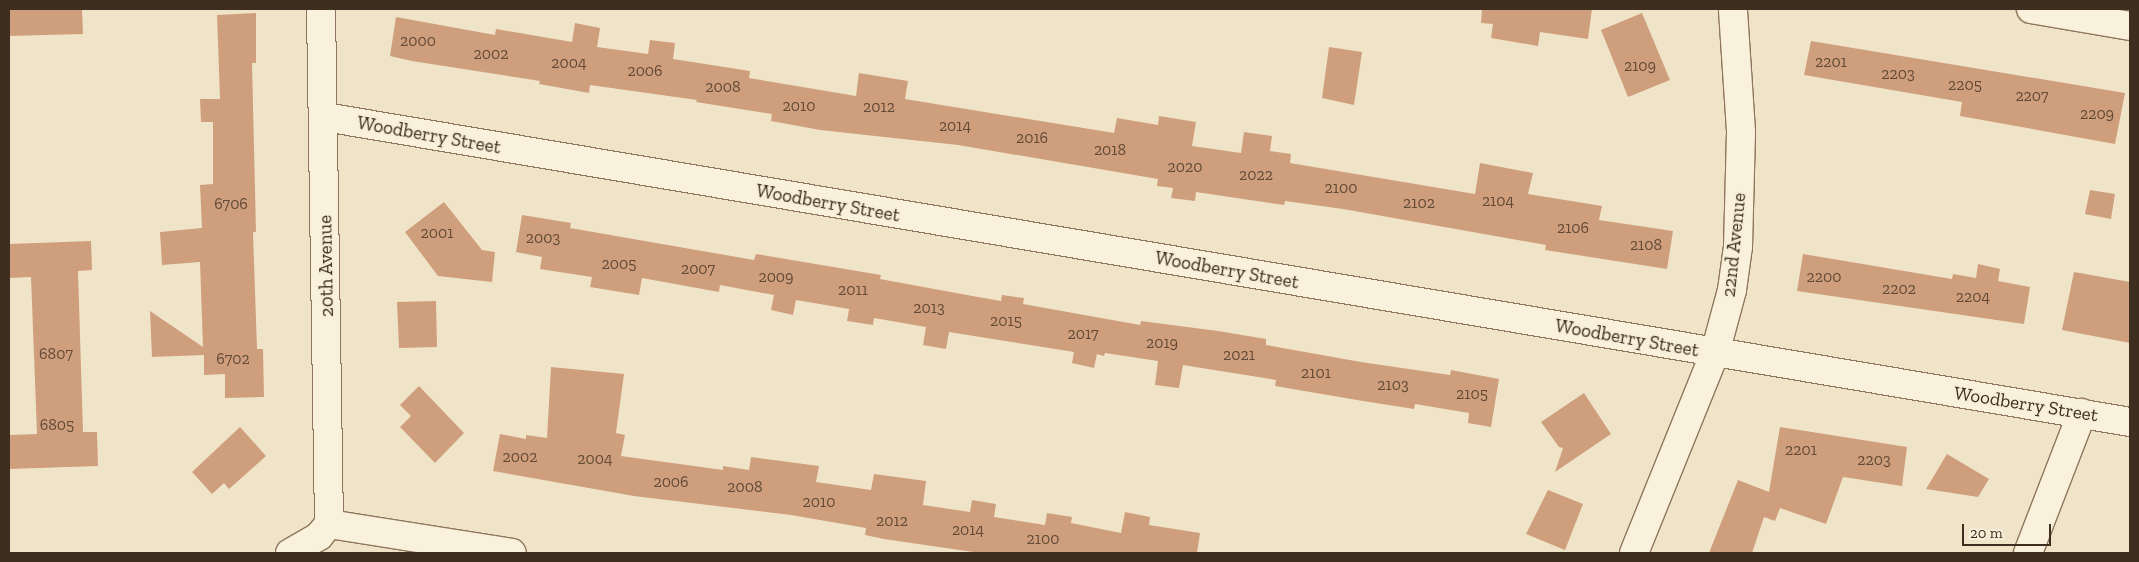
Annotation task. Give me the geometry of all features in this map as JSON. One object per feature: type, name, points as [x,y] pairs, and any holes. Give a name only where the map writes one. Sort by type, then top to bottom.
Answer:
[{"type":"street","name":"20th Avenue","points":[[321,9],[325,117],[328,524]]},
{"type":"street","name":"22nd Avenue","points":[[1634,553],[1715,353],[1732,290],[1738,247],[1741,131],[1734,9]]},
{"type":"street","points":[[2031,9],[2121,19]]},
{"type":"street","name":"Woodberry Street","points":[[325,117],[2130,422]]},
{"type":"street","points":[[2028,553],[2082,413]]},
{"type":"street","points":[[290,553],[319,536],[328,524],[512,553]]},
{"type":"building","points":[[9,9],[82,9],[83,34],[9,36]]},
{"type":"building","points":[[1482,9],[1592,9],[1588,39],[1540,32],[1538,46],[1491,38],[1493,24],[1481,23]]},
{"type":"building","points":[[256,13],[256,63],[252,63],[256,232],[253,232],[257,349],[263,349],[264,397],[225,398],[225,374],[204,375],[204,355],[152,357],[150,311],[203,347],[200,262],[162,265],[160,232],[202,228],[200,185],[213,184],[213,122],[201,122],[200,99],[220,99],[217,15]]},
{"type":"building","points":[[1642,13],[1670,80],[1628,97],[1601,30]]},
{"type":"building","points":[[396,17],[495,35],[496,29],[572,42],[575,23],[600,28],[597,47],[648,54],[650,40],[675,43],[673,59],[750,71],[749,78],[856,96],[859,73],[908,81],[905,99],[1114,133],[1117,118],[1158,125],[1159,116],[1196,122],[1192,146],[1241,153],[1244,132],[1272,136],[1270,151],[1291,154],[1290,163],[1475,194],[1480,163],[1533,173],[1528,194],[1602,206],[1599,220],[1673,231],[1667,269],[1545,250],[1546,245],[1343,209],[1285,201],[1284,205],[1196,192],[1195,201],[1171,198],[1173,188],[1157,186],[1158,179],[958,145],[820,130],[771,121],[772,114],[696,102],[697,100],[590,85],[589,93],[539,84],[540,81],[412,61],[390,56]]},
{"type":"building","points":[[1811,41],[2125,93],[2115,144],[1960,116],[1962,102],[1804,75]]},
{"type":"building","points":[[1329,47],[1362,52],[1354,105],[1322,98]]},
{"type":"building","points":[[2090,190],[2115,194],[2111,219],[2085,214]]},
{"type":"building","points":[[444,202],[482,250],[495,252],[492,282],[438,276],[405,232]]},
{"type":"building","points":[[522,215],[571,223],[570,228],[754,260],[756,254],[881,275],[880,279],[1001,301],[1002,295],[1024,298],[1023,304],[1140,325],[1141,321],[1218,331],[1266,339],[1266,345],[1361,362],[1450,375],[1451,370],[1499,379],[1491,427],[1468,423],[1469,413],[1415,404],[1414,409],[1363,401],[1275,386],[1276,380],[1183,365],[1179,388],[1155,385],[1158,361],[1105,353],[1104,356],[1097,354],[1094,368],[1072,363],[1074,352],[949,332],[946,349],[923,345],[926,327],[874,318],[873,325],[847,321],[849,309],[796,300],[793,315],[771,310],[774,295],[720,285],[719,292],[642,278],[639,295],[590,287],[592,277],[540,269],[542,257],[516,252]]},
{"type":"building","points":[[91,241],[92,270],[78,271],[83,432],[97,432],[98,466],[9,469],[9,435],[37,434],[31,277],[9,278],[9,244]]},
{"type":"building","points":[[1803,254],[1952,279],[1953,274],[1976,278],[1978,264],[2000,269],[1998,281],[2030,287],[2024,324],[1797,291]]},
{"type":"building","points":[[2074,272],[2130,282],[2130,343],[2062,330]]},
{"type":"building","points":[[436,301],[437,347],[399,348],[397,302]]},
{"type":"building","points":[[551,367],[624,374],[616,433],[625,435],[621,456],[723,470],[723,466],[749,470],[751,457],[819,466],[816,482],[871,490],[874,474],[926,481],[923,505],[970,512],[972,500],[996,504],[994,517],[1045,525],[1047,513],[1072,517],[1071,523],[1121,533],[1125,512],[1150,517],[1149,525],[1200,533],[1197,553],[980,553],[884,539],[865,535],[866,528],[791,515],[634,496],[493,471],[500,434],[526,439],[526,435],[547,438]]},
{"type":"building","points":[[419,386],[464,433],[435,463],[400,427],[411,416],[400,405]]},
{"type":"building","points":[[1584,393],[1611,434],[1555,472],[1563,448],[1559,447],[1541,422]]},
{"type":"building","points":[[240,427],[266,456],[229,489],[224,483],[212,494],[192,472]]},
{"type":"building","points":[[1780,427],[1907,447],[1902,486],[1843,477],[1826,524],[1780,508],[1775,521],[1764,517],[1752,553],[1709,553],[1738,480],[1769,492]]},
{"type":"building","points":[[1947,454],[1989,479],[1978,497],[1926,489]]},
{"type":"building","points":[[1548,490],[1583,504],[1565,550],[1526,534]]}]
